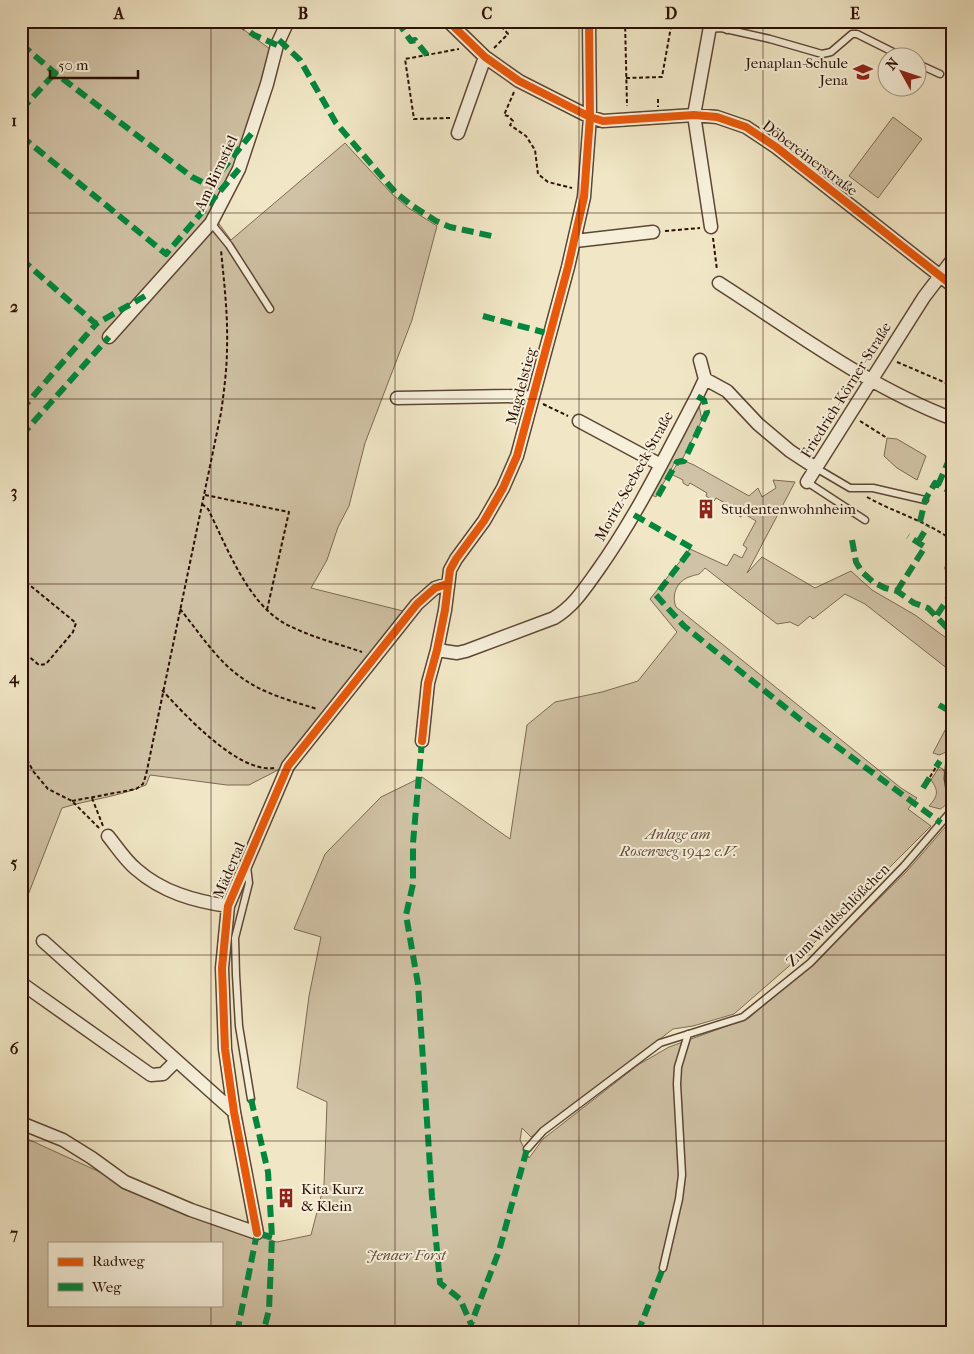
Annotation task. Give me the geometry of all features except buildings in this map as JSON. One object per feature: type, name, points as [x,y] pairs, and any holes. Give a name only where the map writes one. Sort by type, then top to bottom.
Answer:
[{"type":"street","name":"Am Birnstiel","points":[[109,337],[215,228],[239,168],[264,93],[277,45],[288,21]]},
{"type":"street","name":"Döbereinerstraße","points":[[448,21],[485,57],[526,85],[590,117],[603,121],[694,115],[718,117],[746,128],[768,142],[953,286]]},
{"type":"street","name":"Magdelstieg","points":[[422,741],[428,683],[438,650],[450,570],[484,521],[503,488],[517,456],[575,241],[587,173],[590,117],[588,21]]},
{"type":"street","points":[[710,25],[694,115],[711,227]]},
{"type":"street","points":[[458,133],[485,57]]},
{"type":"street","points":[[575,241],[653,232]]},
{"type":"street","name":"Friedrich-Körner-Straße","points":[[807,482],[924,297],[953,259]]},
{"type":"street","points":[[719,282],[871,380],[932,411],[953,419]]},
{"type":"street","points":[[700,360],[705,379],[727,392],[758,424],[790,451],[816,468]]},
{"type":"street","name":"Moritz-Seebeck-Straße","points":[[438,650],[457,653],[466,651],[554,618],[565,611],[577,599],[622,536],[705,379]]},
{"type":"street","points":[[397,398],[516,396],[532,398]]},
{"type":"street","points":[[579,421],[661,465]]},
{"type":"street","name":"Mädertal","points":[[21,1123],[63,1140],[125,1182],[191,1210],[257,1233],[234,1112],[225,1049],[222,968],[228,906],[288,766],[374,656],[428,592],[447,584]]},
{"type":"street","points":[[953,759],[951,778],[953,791]]},
{"type":"street","name":"Mädertal","points":[[108,836],[135,868],[156,884],[201,902],[228,906]]},
{"type":"street","points":[[43,941],[234,1112]]},
{"type":"street","points":[[21,983],[151,1075],[162,1074],[176,1061]]},
{"type":"lane","points":[[727,30],[730,21]]},
{"type":"lane","points":[[710,25],[822,54],[831,52],[852,34],[857,34],[885,48]]},
{"type":"lane","points":[[926,68],[940,74]]},
{"type":"lane","points":[[215,228],[229,245],[270,309]]},
{"type":"lane","points":[[816,468],[850,488],[873,488],[925,500]]},
{"type":"lane","name":"Friedrich-Körner-Straße","points":[[807,482],[865,520]]},
{"type":"lane","name":"Zum Waldschlößchen","points":[[528,1149],[543,1131],[660,1043],[743,1017],[810,963],[904,866],[953,809]]},
{"type":"lane","points":[[247,863],[249,883],[235,938],[236,988],[239,1026],[252,1099]]},
{"type":"lane","points":[[222,968],[236,988]]},
{"type":"lane","points":[[663,1268],[679,1199],[682,1175],[677,1084],[678,1067],[688,1034]]},
{"type":"path","points":[[485,57],[508,34],[497,21]]},
{"type":"path","points":[[625,21],[627,106]]},
{"type":"path","points":[[626,78],[662,77],[672,21]]},
{"type":"path","points":[[461,49],[405,59],[414,119],[463,118]]},
{"type":"path","points":[[515,88],[504,115],[513,121],[510,126],[526,136],[535,150],[538,174],[548,182],[578,189]]},
{"type":"path","points":[[658,99],[658,109]]},
{"type":"path","points":[[653,232],[711,227],[719,282]]},
{"type":"path","points":[[72,801],[136,789],[143,784],[146,774],[221,413],[226,367],[226,305],[215,228]]},
{"type":"path","points":[[885,358],[953,386]]},
{"type":"path","points":[[532,398],[579,421]]},
{"type":"path","points":[[850,415],[887,438]]},
{"type":"path","points":[[850,488],[879,504],[914,518],[953,541]]},
{"type":"path","points":[[204,494],[289,512],[267,610]]},
{"type":"path","points":[[202,504],[208,509],[236,566],[267,610],[282,622],[297,629],[374,656]]},
{"type":"path","points":[[21,578],[76,623],[72,632],[46,664],[39,665],[21,650]]},
{"type":"path","points":[[180,609],[223,661],[242,678],[262,689],[329,713]]},
{"type":"path","points":[[162,690],[186,717],[209,738],[249,764],[265,770],[288,766]]},
{"type":"path","points":[[21,748],[33,771],[48,789],[72,801],[108,836]]},
{"type":"path","points":[[930,777],[936,767]]},
{"type":"path","points":[[92,798],[108,836]]},
{"type":"green space","points":[[21,21],[232,21],[270,49],[259,95],[217,221],[231,240],[345,143],[392,194],[407,207],[437,226],[412,320],[365,443],[349,506],[338,527],[327,560],[311,588],[403,611],[278,770],[249,785],[227,785],[150,775],[146,785],[136,789],[62,808],[21,913]]},
{"type":"green space","points":[[893,117],[922,139],[878,198],[849,176]]},
{"type":"green space","points":[[698,401],[702,420],[683,458],[676,460],[656,497],[650,494]]},
{"type":"green space","points":[[887,438],[897,439],[926,456],[917,480],[897,468],[884,456]]},
{"type":"green space","points":[[687,462],[749,496],[758,488],[762,497],[776,488],[773,480],[795,482],[747,573],[762,557],[815,588],[851,571],[872,590],[915,615],[953,643],[953,673],[865,604],[845,594],[813,619],[810,616],[798,626],[790,622],[777,624],[705,568],[698,574],[682,581],[676,588],[674,597],[676,607],[901,788],[917,798],[908,809],[931,826],[803,954],[734,1014],[693,1026],[673,1029],[531,1137],[522,1128],[520,1140],[529,1158],[543,1139],[638,1065],[669,1047],[749,1018],[817,960],[908,870],[953,818],[953,1333],[21,1333],[21,1136],[209,1222],[277,1242],[311,1235],[324,1185],[327,1102],[297,1088],[309,996],[321,937],[294,929],[325,854],[381,797],[422,777],[510,839],[527,725],[555,702],[602,692],[638,681],[677,632],[650,599],[690,549],[727,566],[734,554],[742,558],[747,548],[743,545],[756,521],[743,513],[741,517],[734,513],[736,509],[716,498],[714,501],[706,496],[707,493],[690,483],[688,486],[683,483],[683,480],[671,474],[677,464]]},
{"type":"green space","points":[[953,715],[953,744],[949,750],[939,755],[933,753]]},
{"type":"green space","points":[[939,767],[943,769],[949,791],[948,802],[940,809],[929,806],[936,793],[931,780]]},
{"type":"marked path","points":[[236,21],[254,35],[277,45]]},
{"type":"marked path","points":[[397,21],[411,41],[415,40],[427,55]]},
{"type":"marked path","points":[[279,40],[300,60],[336,123],[395,192],[436,221],[450,227],[492,236]]},
{"type":"marked path","points":[[21,44],[55,73],[192,177],[204,183],[214,180],[252,133]]},
{"type":"marked path","points":[[21,110],[55,73]]},
{"type":"marked path","points":[[21,136],[166,254],[239,169]]},
{"type":"marked path","points":[[21,259],[96,324],[145,296]]},
{"type":"marked path","points":[[483,316],[550,334]]},
{"type":"marked path","points":[[21,410],[96,324]]},
{"type":"marked path","points":[[21,436],[109,337]]},
{"type":"marked path","points":[[21,390],[26,395]]},
{"type":"marked path","points":[[658,496],[677,462],[684,461],[707,412],[704,400],[697,396]]},
{"type":"marked path","points":[[938,485],[953,451]]},
{"type":"marked path","points":[[920,522],[925,500],[935,483],[953,493]]},
{"type":"marked path","points":[[634,515],[692,548],[656,595],[684,626],[801,720],[941,823]]},
{"type":"marked path","points":[[918,542],[928,526]]},
{"type":"marked path","points":[[897,591],[925,547],[908,536]]},
{"type":"marked path","points":[[852,540],[856,562],[862,572],[873,582],[897,591],[914,603],[928,608],[953,634]]},
{"type":"marked path","points":[[937,615],[953,591]]},
{"type":"marked path","points":[[939,705],[953,713]]},
{"type":"marked path","points":[[422,741],[413,843],[413,884],[406,915],[418,984],[432,1197],[440,1283],[460,1299],[471,1324]]},
{"type":"marked path","points":[[936,767],[940,761]]},
{"type":"marked path","points":[[923,788],[930,777]]},
{"type":"marked path","points":[[251,1099],[268,1172],[272,1237],[269,1310],[263,1333]]},
{"type":"marked path","points":[[471,1333],[471,1324],[499,1251],[527,1149]]},
{"type":"marked path","points":[[237,1333],[257,1233],[272,1237]]},
{"type":"marked path","points":[[640,1333],[640,1327],[663,1268]]},
{"type":"cycle path","points":[[448,21],[485,57],[519,81],[590,117],[603,121],[694,115],[717,117],[746,127],[776,147],[953,286]]},
{"type":"cycle path","points":[[422,741],[428,683],[445,610],[450,570],[484,521],[503,488],[517,456],[568,267],[584,197],[590,117],[589,21]]},
{"type":"cycle path","points":[[257,1233],[234,1112],[225,1049],[222,968],[228,906],[288,766],[417,604],[435,588],[447,584]]},
{"type":"place","name":"Jenaplan-Schule Jena","points":[[863,72]]},
{"type":"place","name":"Studentenwohnheim","points":[[706,509]]},
{"type":"place","name":"Kita Kurz & Klein","points":[[286,1198]]},
{"type":"park label","name":"Anlage am Rosenweg 1942 e.V.","points":[[678,842]]},
{"type":"park label","name":"Jenaer Forst","points":[[406,1255]]}]
